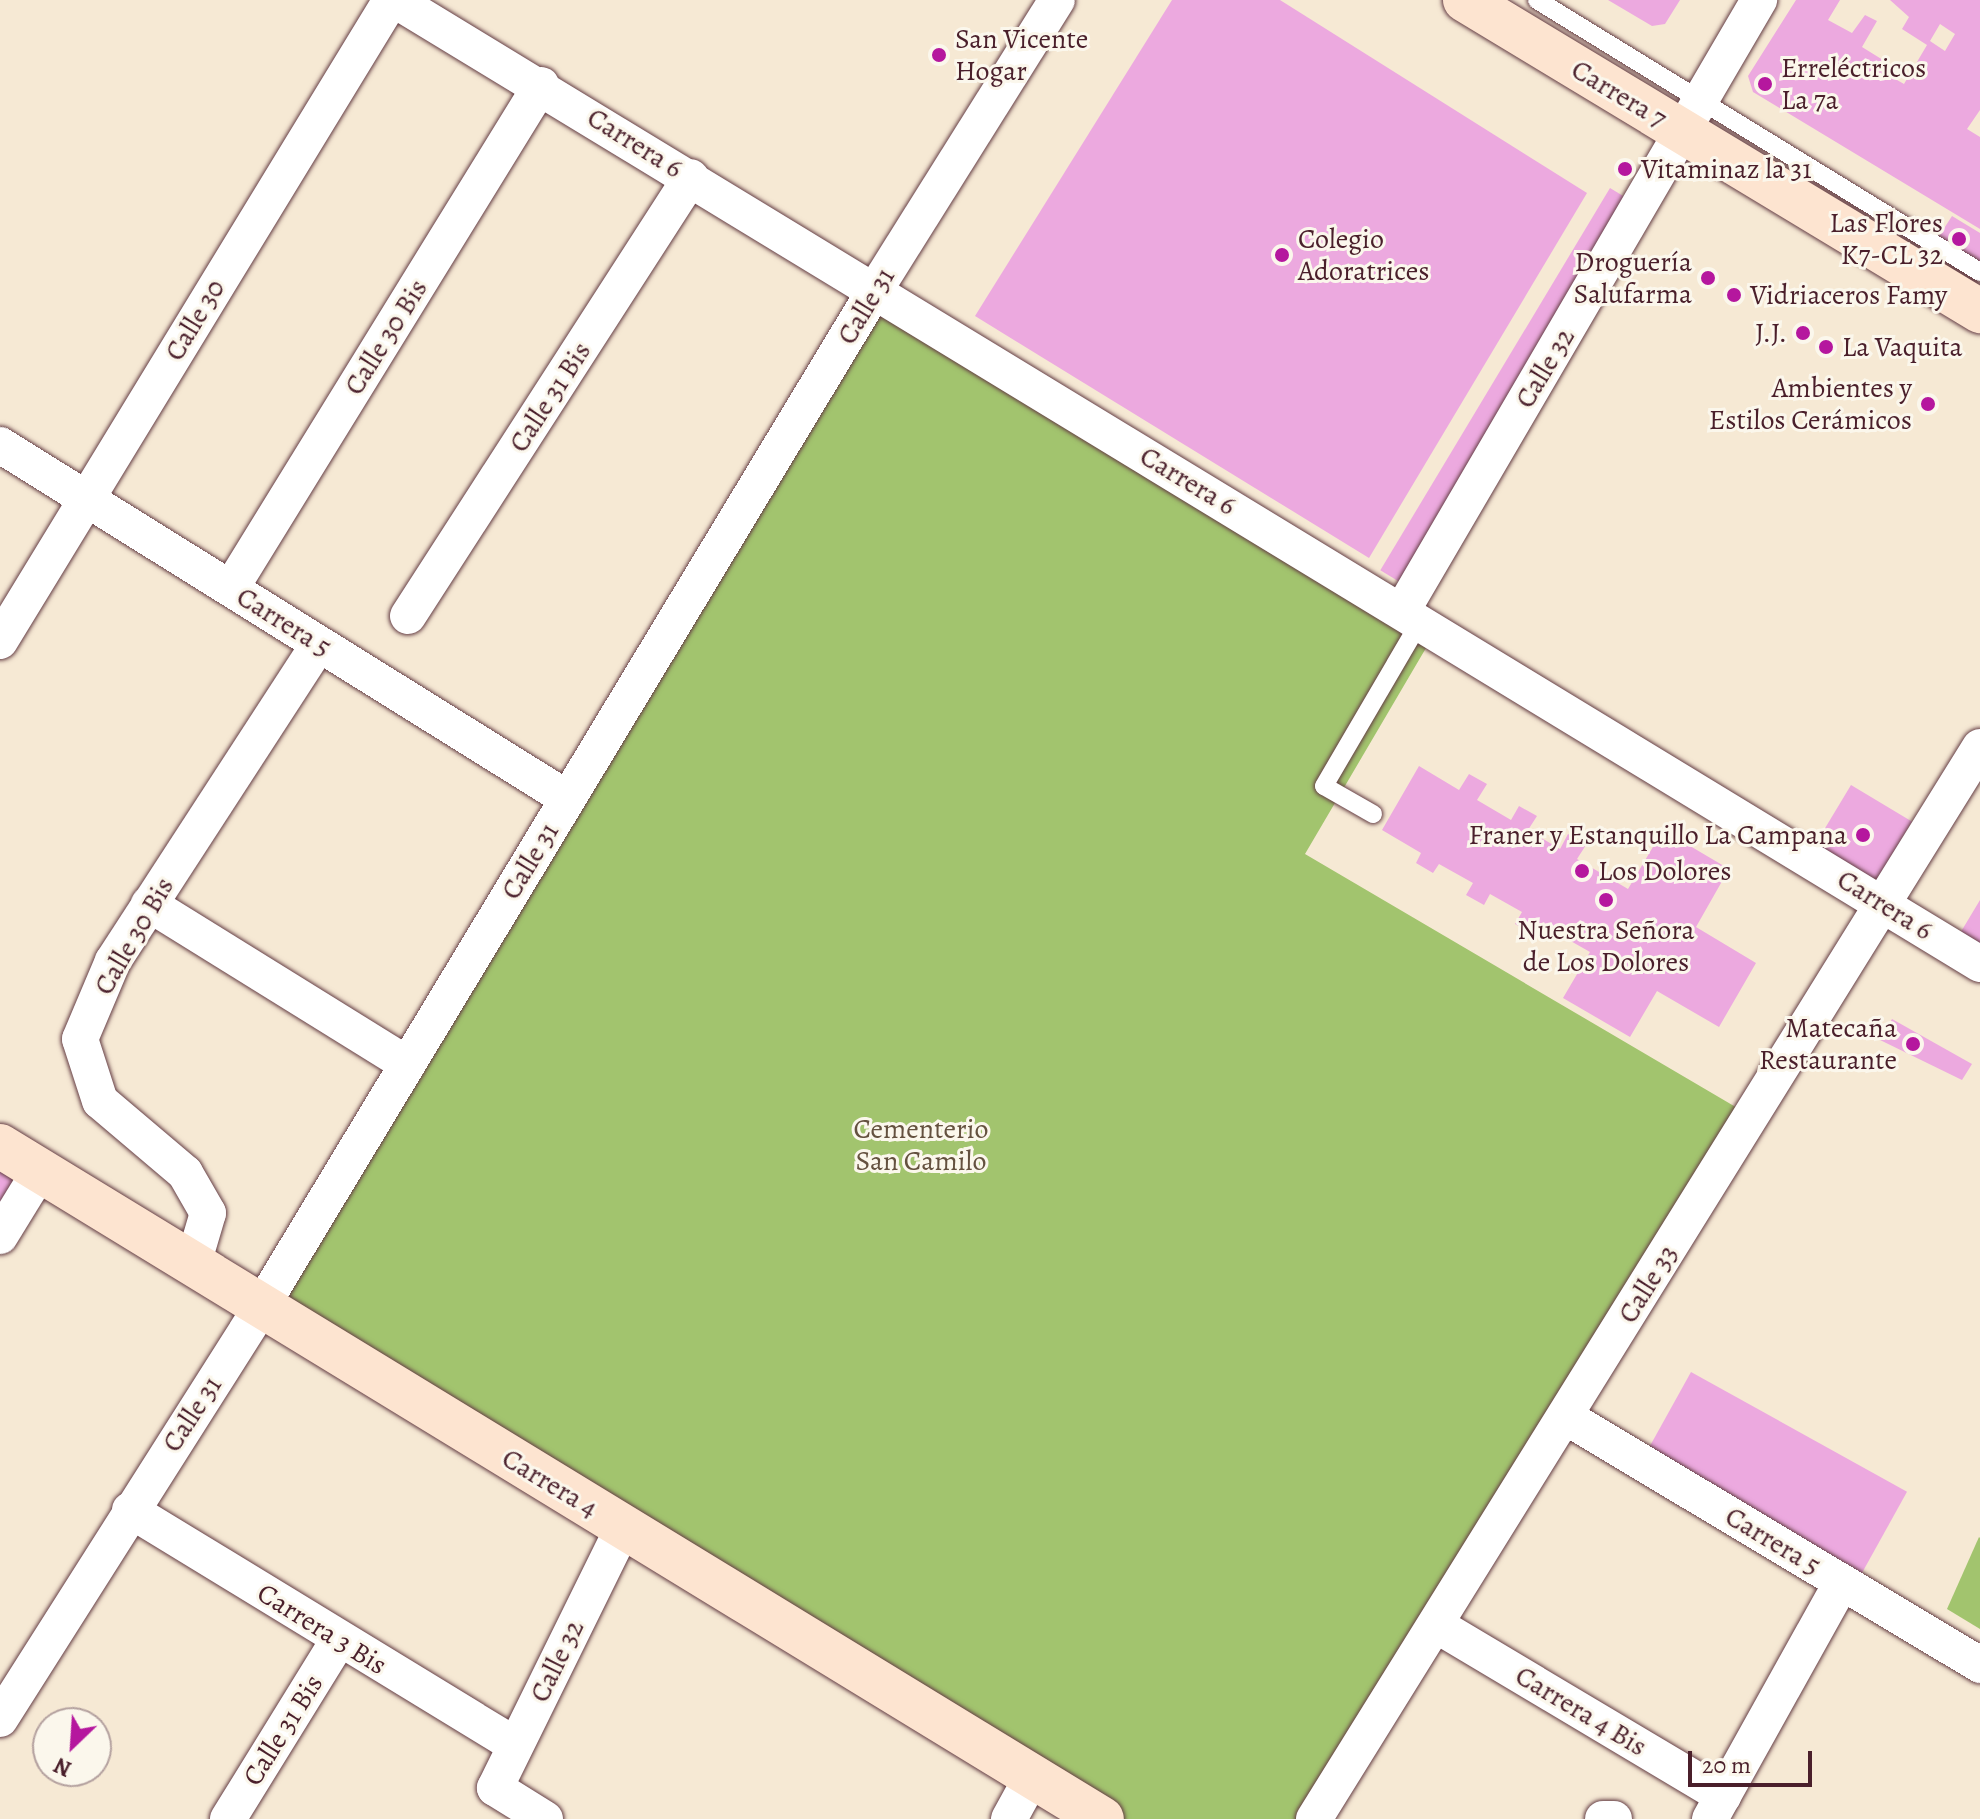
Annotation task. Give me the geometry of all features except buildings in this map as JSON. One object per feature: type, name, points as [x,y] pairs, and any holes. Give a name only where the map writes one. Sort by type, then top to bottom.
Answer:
[{"type":"main road","name":"Carrera 7","points":[[1465,0],[1693,118],[1980,311]]},
{"type":"main road","name":"Carrera 4","points":[[0,1146],[1102,1819]]},
{"type":"street","name":"Carrera 6","points":[[393,0],[541,85],[1980,964]]},
{"type":"street","name":"Calle 30","points":[[0,641],[393,0]]},
{"type":"street","name":"Calle 31","points":[[0,1719],[261,1307],[875,290],[1057,0]]},
{"type":"street","name":"Calle 32","points":[[1411,617],[1759,0]]},
{"type":"street","name":"Calle 30 Bis","points":[[231,588],[541,85]]},
{"type":"street","name":"Calle 31 Bis","points":[[408,616],[691,177]]},
{"type":"street","name":"Carrera 5","points":[[0,445],[568,799]]},
{"type":"street","name":"Calle 30 Bis","points":[[193,1264],[208,1213],[185,1173],[100,1101],[80,1039],[113,961],[318,645]]},
{"type":"street","name":"Calle 33","points":[[1314,1819],[1438,1626],[1980,747]]},
{"type":"street","points":[[149,904],[407,1064]]},
{"type":"street","points":[[0,1236],[40,1171]]},
{"type":"street","name":"Carrera 5","points":[[1566,1417],[1980,1665]]},
{"type":"street","name":"Carrera 3 Bis","points":[[130,1510],[338,1641],[515,1745]]},
{"type":"street","name":"Calle 32","points":[[545,1819],[495,1788],[623,1528]]},
{"type":"street","points":[[1716,1808],[1842,1582]]},
{"type":"street","name":"Carrera 4 Bis","points":[[1438,1626],[1716,1808]]},
{"type":"street","name":"Calle 31 Bis","points":[[228,1819],[338,1641]]},
{"type":"street","points":[[1009,1819],[1032,1777]]},
{"type":"street","points":[[1603,1819],[1613,1819]]},
{"type":"lane","points":[[1537,0],[1693,118],[1980,272]]},
{"type":"lane","points":[[1373,814],[1324,786],[1411,617]]},
{"type":"green space","name":"Cementerio San Camilo","points":[[875,290],[1436,631],[1305,854],[1751,1116],[1314,1819],[1102,1819],[261,1307]]},
{"type":"green space","points":[[1980,1538],[1980,1629],[1947,1609]]},
{"type":"place","name":"San Vicente Hogar","points":[[939,55]]},
{"type":"place","name":"Erreléctricos La 7a","points":[[1765,84]]},
{"type":"place","name":"Vitaminaz la 31","points":[[1625,169]]},
{"type":"place","name":"Las Flores K7-CL 32","points":[[1959,239]]},
{"type":"place","name":"Colegio Adoratrices","points":[[1282,255]]},
{"type":"place","name":"Droguería Salufarma","points":[[1708,278]]},
{"type":"place","name":"Vidriaceros Famy","points":[[1734,295]]},
{"type":"place","name":"J.J.","points":[[1803,333]]},
{"type":"place","name":"La Vaquita","points":[[1826,347]]},
{"type":"place","name":"Ambientes y Estilos Cerámicos","points":[[1928,404]]},
{"type":"place","name":"Franer y Estanquillo La Campana","points":[[1863,835]]},
{"type":"place","name":"Los Dolores","points":[[1582,871]]},
{"type":"place","name":"Nuestra Señora de Los Dolores","points":[[1606,900]]},
{"type":"place","name":"Matecaña Restaurante","points":[[1913,1044]]}]
